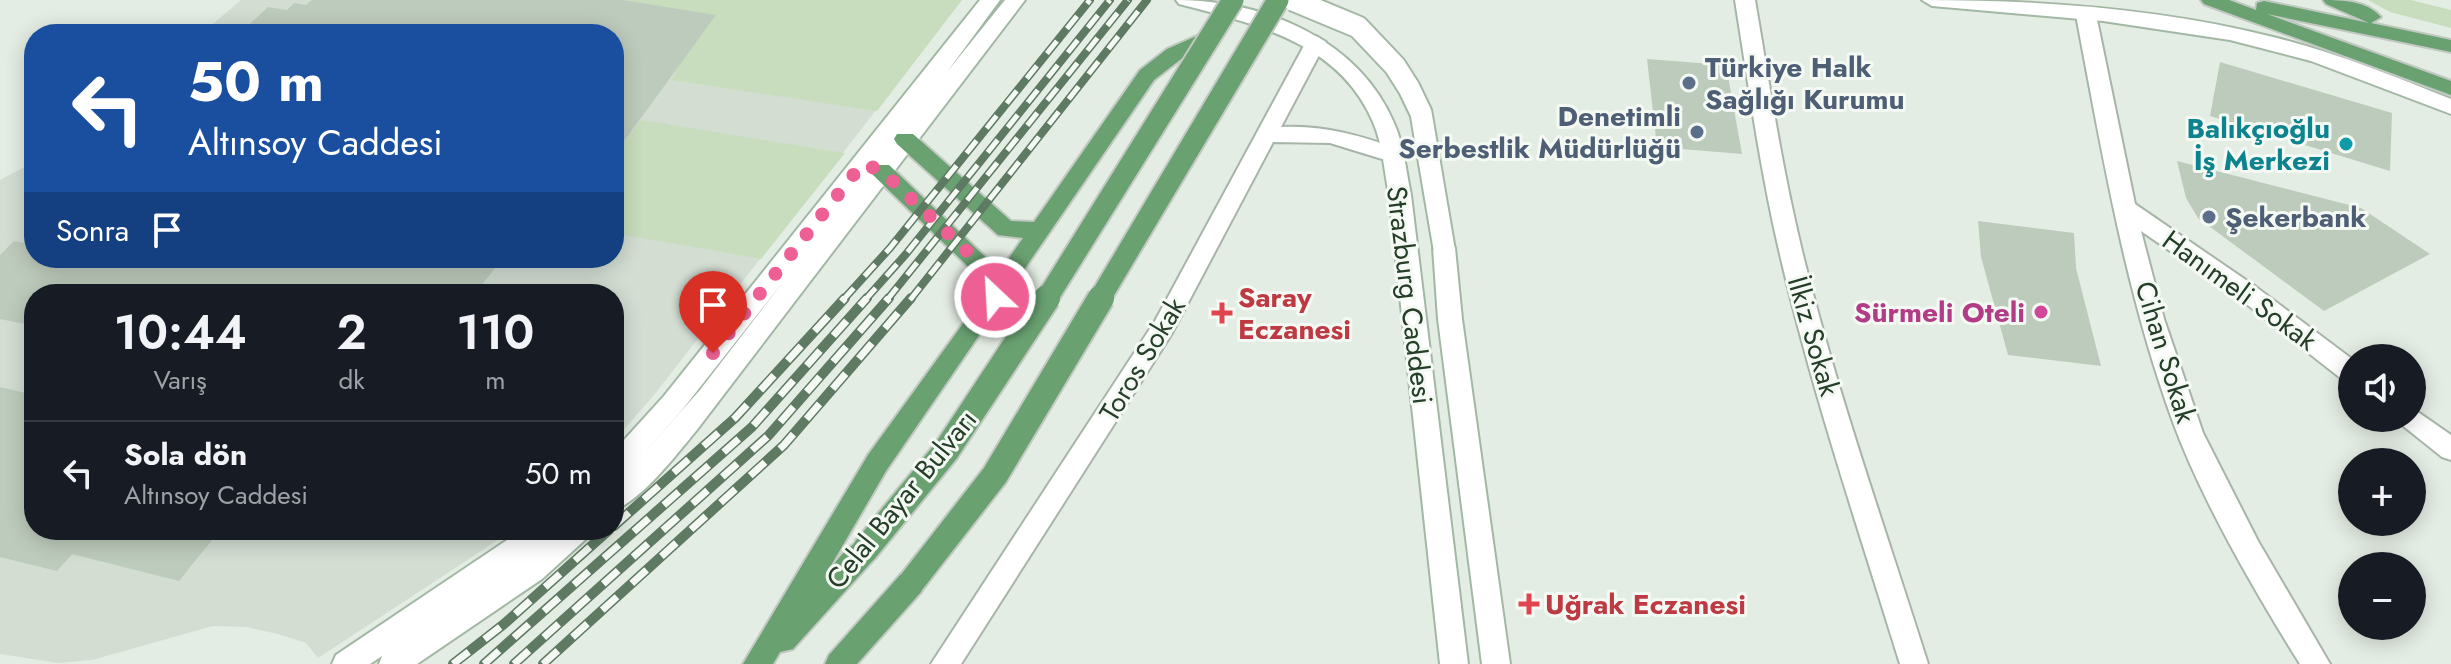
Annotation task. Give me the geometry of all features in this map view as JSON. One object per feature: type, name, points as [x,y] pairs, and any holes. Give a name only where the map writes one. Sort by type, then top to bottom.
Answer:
[{"type":"main road","name":"Celal Bayar Bulvarı","points":[[759,664],[865,550],[946,451],[1067,268],[1233,0]]},
{"type":"main road","name":"Celal Bayar Bulvarı","points":[[839,664],[911,583],[995,475],[1278,0]]},
{"type":"main road","points":[[2211,0],[2451,88]]},
{"type":"main road","points":[[2230,0],[2451,46]]},
{"type":"main road","points":[[2333,0],[2359,13],[2451,38]]},
{"type":"main road","points":[[759,664],[877,463],[995,297],[1115,119],[1147,75],[1174,54],[1208,37]]},
{"type":"main road","points":[[896,136],[1006,229],[1040,230]]},
{"type":"main road","points":[[872,167],[990,273],[995,297]]},
{"type":"street","points":[[624,490],[701,407],[990,0]]},
{"type":"street","points":[[896,136],[1015,0]]},
{"type":"street","name":"Strazburg Caddesi","points":[[1186,0],[1253,17],[1316,42],[1339,59],[1363,85],[1385,125],[1400,195],[1454,664]]},
{"type":"street","name":"Strazburg Caddesi","points":[[1293,0],[1358,27],[1395,66],[1421,113],[1444,248],[1450,319],[1496,664]]},
{"type":"street","name":"İlkiz Sokak","points":[[1745,0],[1772,161],[1793,261],[1822,370],[1914,664]]},
{"type":"street","points":[[1932,0],[2191,27],[2272,43],[2338,63],[2451,107]]},
{"type":"street","name":"Cihan Sokak","points":[[2086,15],[2155,333],[2184,420],[2289,623],[2316,664]]},
{"type":"street","name":"Toros Sokak","points":[[945,664],[1163,328],[1316,42]]},
{"type":"street","points":[[1266,135],[1305,131],[1339,135],[1392,155]]},
{"type":"street","points":[[624,458],[872,167]]},
{"type":"street","name":"Hanımeli Sokak","points":[[2126,209],[2248,293],[2338,362]]},
{"type":"street","points":[[2426,430],[2451,449]]},
{"type":"street","points":[[346,664],[530,540]]},
{"type":"street","points":[[393,664],[532,570],[566,540]]},
{"type":"shaded area","points":[[241,0],[962,0],[624,430],[624,284],[24,284],[24,540],[498,540],[318,658],[306,643],[278,634],[246,627],[213,626],[92,660],[58,663],[0,654],[0,180],[24,167],[24,268],[624,268],[624,24],[213,24]]},
{"type":"green space","points":[[623,0],[962,0],[877,111],[671,80],[677,72],[652,68],[715,15]]},
{"type":"green space","points":[[2368,0],[2411,0],[2451,10],[2451,28],[2390,12]]},
{"type":"green space","points":[[641,120],[845,153],[761,259],[624,235],[624,142]]},
{"type":"building","points":[[312,0],[623,0],[716,15],[624,141],[624,24],[250,24],[268,7],[287,10],[294,3],[306,5]]},
{"type":"building","points":[[1647,59],[1726,65],[1742,154],[1657,147]]},
{"type":"building","name":"Balıkçıoğlu İş Merkezi","points":[[2220,62],[2392,113],[2390,171],[2210,116]]},
{"type":"building","points":[[2177,161],[2361,208],[2430,254],[2324,311],[2198,218],[2186,198]]},
{"type":"building","name":"Sürmeli Oteli","points":[[1978,221],[2074,233],[2076,268],[2101,366],[2008,355],[1981,257]]},
{"type":"building","points":[[14,241],[24,243],[24,268],[495,268],[483,284],[24,284],[24,324],[0,319],[0,255]]},
{"type":"building","points":[[0,387],[24,393],[24,540],[212,540],[179,581],[72,554],[57,571],[0,557]]},
{"type":"railway","points":[[843,300],[890,248],[1090,0]]},
{"type":"railway","points":[[865,300],[906,254],[1110,0]]},
{"type":"railway","points":[[887,300],[1128,0]]},
{"type":"railway","points":[[910,300],[1147,0]]},
{"type":"railway","points":[[624,517],[735,418],[845,298]]},
{"type":"railway","points":[[484,664],[752,427],[867,298]]},
{"type":"railway","points":[[514,664],[768,436],[889,298]]},
{"type":"railway","points":[[543,664],[784,445],[911,298]]},
{"type":"railway","points":[[453,664],[504,624],[598,540]]},
{"type":"place","name":"Türkiye Halk Sağlığı Kurumu","points":[[1689,83]]},
{"type":"place","name":"Denetimli Serbestlik Müdürlüğü","points":[[1697,132]]},
{"type":"place","name":"Balıkçıoğlu İş Merkezi","points":[[2346,144]]},
{"type":"place","name":"Şekerbank","points":[[2209,217]]},
{"type":"place","name":"Sürmeli Oteli","points":[[2041,312]]},
{"type":"place","name":"Saray Eczanesi","points":[[1222,313]]},
{"type":"place","name":"Uğrak Eczanesi","points":[[1529,604]]},
{"type":"route","points":[[713,353],[862,164],[881,170],[990,273],[995,297]]}]
